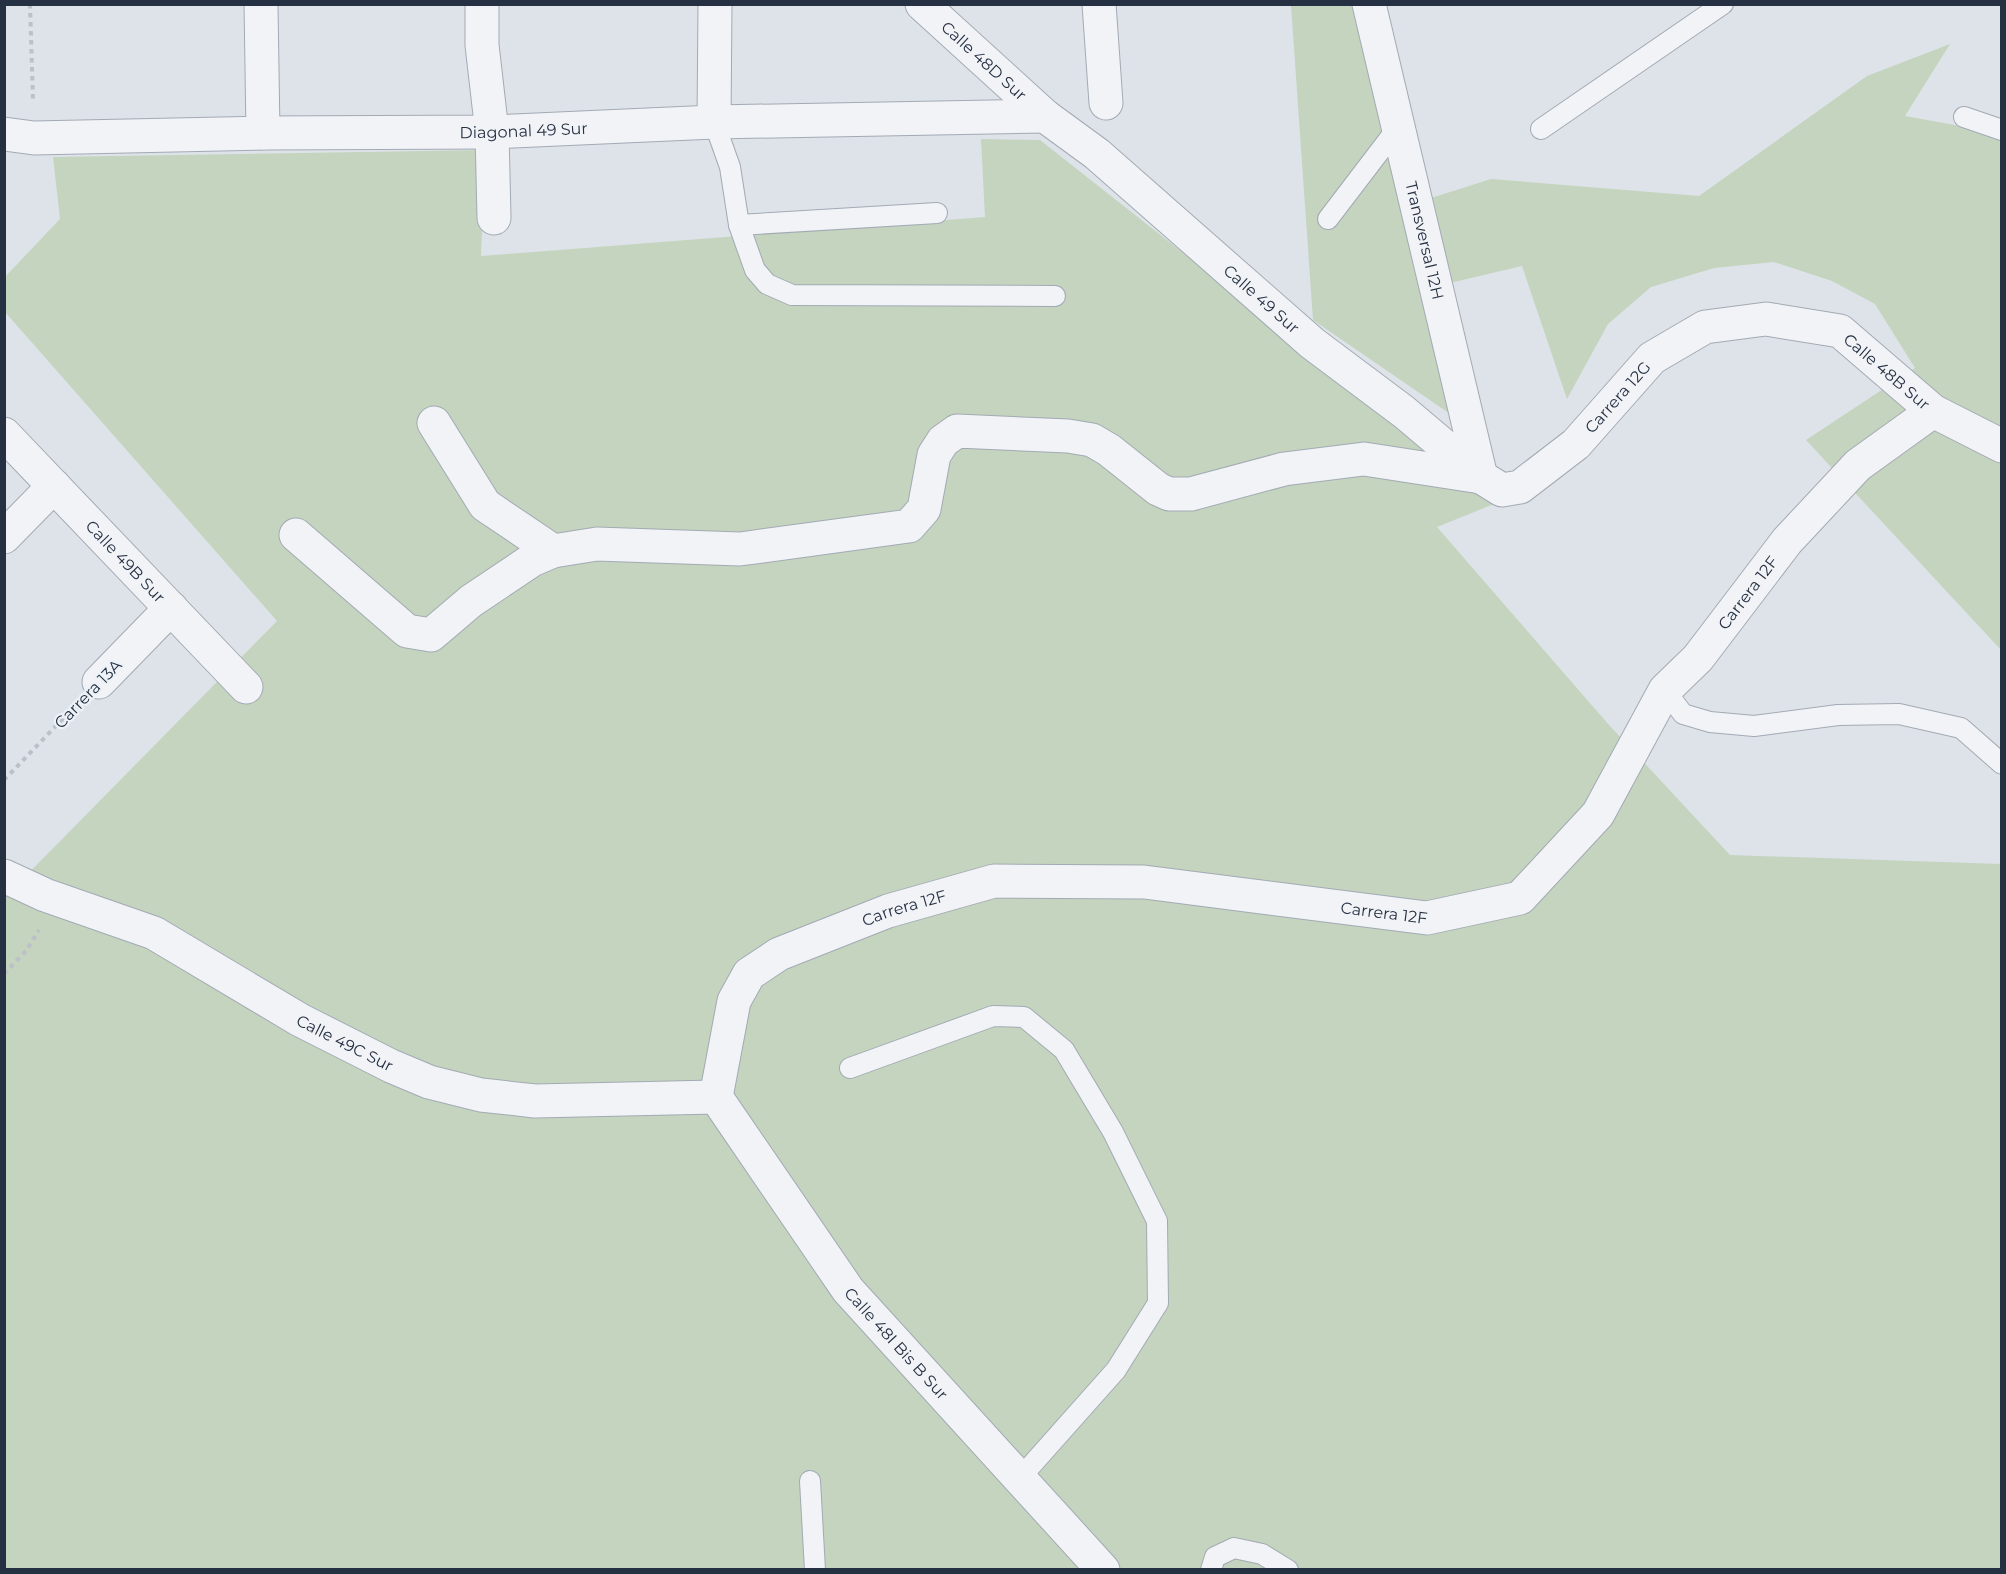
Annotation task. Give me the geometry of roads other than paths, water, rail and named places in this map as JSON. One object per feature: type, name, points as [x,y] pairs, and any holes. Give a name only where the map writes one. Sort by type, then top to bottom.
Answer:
[{"type":"street","points":[[261,4],[263,133]]},
{"type":"street","points":[[482,4],[482,45],[492,132],[494,218]]},
{"type":"street","points":[[714,123],[715,4]]},
{"type":"street","name":"Calle 48D Sur","points":[[922,4],[1045,116]]},
{"type":"street","points":[[1099,4],[1106,103]]},
{"type":"street","name":"Transversal 12H","points":[[1370,4],[1481,477]]},
{"type":"street","name":"Diagonal 49 Sur","points":[[19,136],[492,132],[714,123],[1045,116]]},
{"type":"street","name":"Calle 49 Sur","points":[[1045,116],[1097,154],[1312,343],[1404,412],[1481,477]]},
{"type":"street","name":"Carrera 12G","points":[[1481,477],[1502,490],[1520,487],[1576,444],[1652,358],[1705,327],[1767,319]]},
{"type":"street","name":"Calle 48B Sur","points":[[1767,319],[1840,331],[1933,411],[2001,446]]},
{"type":"street","name":"Carrera 12F","points":[[716,1096],[734,1001],[749,974],[779,954],[888,911],[994,881],[1144,882],[1427,918],[1520,898],[1598,814],[1665,690],[1698,657],[1787,541],[1858,465],[1933,411]]},
{"type":"street","points":[[434,423],[485,505],[553,551]]},
{"type":"street","points":[[296,535],[407,631],[430,635],[471,601],[532,560],[553,551],[597,544],[740,549],[909,526],[924,509],[934,455],[943,441],[957,431],[1068,436],[1092,440],[1109,450],[1158,489],[1169,494],[1191,494],[1284,469],[1364,459],[1481,477]]},
{"type":"street","name":"Calle 49B Sur","points":[[4,434],[246,687]]},
{"type":"street","points":[[4,537],[54,486]]},
{"type":"street","name":"Carrera 13A","points":[[99,682],[171,608]]},
{"type":"street","name":"Calle 49C Sur","points":[[4,876],[45,895],[154,933],[300,1020],[391,1066],[429,1082],[481,1095],[535,1101],[716,1096]]},
{"type":"street","name":"Calle 48I Bis B Sur","points":[[716,1096],[848,1290],[1103,1569]]},
{"type":"lane","points":[[1541,129],[1723,4]]},
{"type":"lane","points":[[1965,117],[2001,130]]},
{"type":"lane","points":[[714,123],[730,167],[739,225],[755,270],[767,284],[792,295],[1055,296]]},
{"type":"lane","points":[[1328,219],[1399,126]]},
{"type":"lane","points":[[739,225],[937,213]]},
{"type":"lane","points":[[1665,690],[1683,714],[1710,722],[1754,726],[1838,715],[1899,714],[1961,728],[2001,764]]},
{"type":"lane","points":[[850,1068],[993,1016],[1024,1017],[1064,1050],[1113,1132],[1157,1221],[1158,1303],[1116,1370],[1020,1478]]},
{"type":"lane","points":[[810,1481],[815,1569]]},
{"type":"lane","points":[[1210,1569],[1215,1557],[1234,1548],[1262,1554],[1288,1569]]}]
